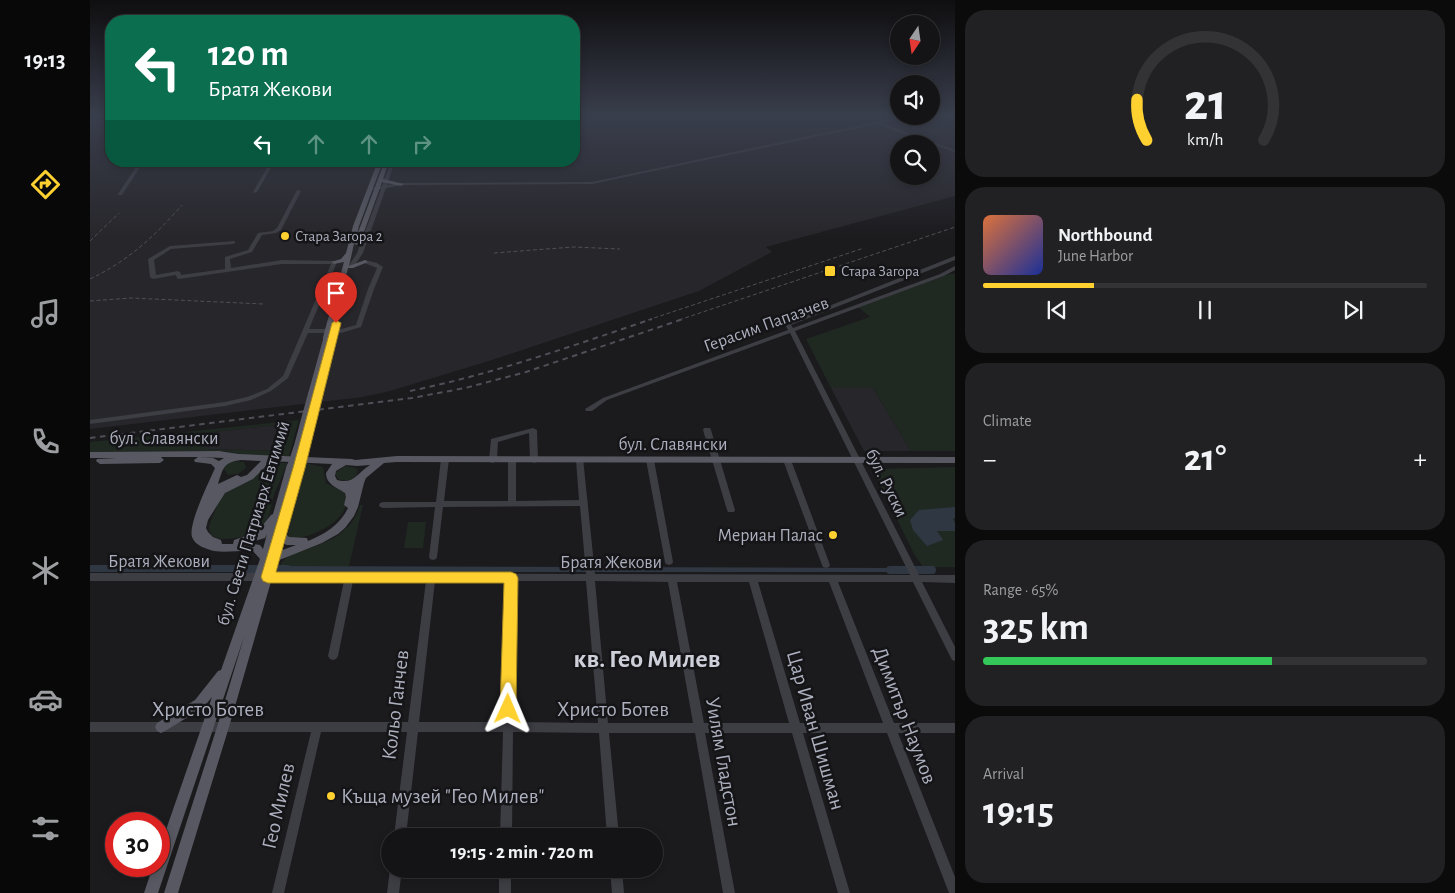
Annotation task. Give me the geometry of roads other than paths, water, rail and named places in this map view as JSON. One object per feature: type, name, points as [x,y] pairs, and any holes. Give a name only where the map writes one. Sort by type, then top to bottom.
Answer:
[{"type":"main road","name":"бул. Свети Патриарх Евтимий","points":[[349,267],[349,253],[369,189],[378,167]]},
{"type":"main road","name":"бул. Свети Патриарх Евтимий","points":[[151,893],[227,669],[280,535],[295,468],[349,267],[377,189],[383,183],[386,167]]},
{"type":"main road","points":[[383,183],[401,184]]},
{"type":"main road","points":[[334,262],[342,260],[349,253]]},
{"type":"main road","points":[[360,253],[360,259],[365,262]]},
{"type":"main road","points":[[334,262],[349,267],[365,262]]},
{"type":"main road","name":"бул. Славянски","points":[[90,455],[219,454],[354,463],[390,459],[955,460]]},
{"type":"main road","points":[[250,471],[252,464],[243,457],[226,460],[218,470],[195,530],[198,539],[204,544],[213,547],[256,548],[266,567],[291,549],[321,540],[340,527],[350,515],[354,506],[362,467],[354,463],[340,463],[331,470],[330,478],[347,488],[351,497],[345,514],[334,526],[314,538],[297,542],[287,541],[280,535]]},
{"type":"main road","name":"бул. Славянски","points":[[203,520],[216,490],[224,483],[265,462],[276,459]]},
{"type":"main road","name":"бул. Славянски","points":[[361,476],[375,465],[390,459]]},
{"type":"main road","name":"бул. Славянски","points":[[90,461],[205,460],[213,461],[224,478],[237,478]]},
{"type":"main road","points":[[316,460],[326,464],[331,470]]},
{"type":"main road","points":[[265,462],[250,478],[220,492],[203,520],[201,529],[210,540],[219,543],[244,542],[265,532],[282,504]]},
{"type":"main road","name":"бул. Свети Патриарх Евтимий","points":[[171,893],[223,727],[282,504],[295,468]]},
{"type":"main road","points":[[338,484],[350,484],[361,476]]},
{"type":"main road","points":[[161,727],[198,704],[227,669]]},
{"type":"street","points":[[401,184],[592,183],[722,156]]},
{"type":"street","points":[[120,194],[138,167]]},
{"type":"street","points":[[256,192],[270,167]]},
{"type":"street","points":[[349,267],[360,253],[383,183],[390,167]]},
{"type":"street","points":[[369,189],[377,189]]},
{"type":"street","points":[[228,269],[227,258],[250,252],[260,234],[274,232],[279,229],[299,191]]},
{"type":"street","points":[[90,422],[225,404],[249,399],[269,390],[286,376],[334,262],[282,262],[179,277],[178,273],[154,277],[151,259],[170,248],[233,242]]},
{"type":"street","name":"Герасим Папазчев","points":[[589,409],[605,399],[790,327],[955,258]]},
{"type":"street","points":[[305,331],[345,330],[359,326],[370,289],[380,267],[365,262]]},
{"type":"street","points":[[930,269],[955,267]]},
{"type":"street","name":"Герасим Папазчев","points":[[790,327],[942,275],[955,267]]},
{"type":"street","points":[[942,275],[955,272]]},
{"type":"street","name":"бул. Руски","points":[[790,327],[916,579],[951,641],[955,657]]},
{"type":"street","points":[[493,460],[494,441],[533,430],[534,460]]},
{"type":"street","points":[[707,430],[731,510]]},
{"type":"street","points":[[433,557],[445,459]]},
{"type":"street","points":[[512,460],[512,504]]},
{"type":"street","points":[[580,460],[612,828]]},
{"type":"street","points":[[650,460],[669,562]]},
{"type":"street","points":[[787,460],[826,565]]},
{"type":"street","points":[[383,504],[584,503]]},
{"type":"street","name":"Братя Жекови","points":[[90,577],[266,567],[350,577],[511,578],[590,572],[672,578],[955,579]]},
{"type":"street","points":[[333,656],[350,577]]},
{"type":"street","name":"Кольо Ганчев","points":[[401,828],[431,578]]},
{"type":"street","points":[[506,828],[511,578]]},
{"type":"street","name":"Уилям Гладстон","points":[[672,578],[729,893]]},
{"type":"street","name":"Цар Иван Шишман","points":[[752,578],[844,893]]},
{"type":"street","name":"Димитър Наумов","points":[[832,578],[955,893]]},
{"type":"street","name":"Христо Ботев","points":[[90,727],[955,728]]},
{"type":"street","name":"Гео Милев","points":[[278,893],[316,728]]},
{"type":"street","points":[[393,893],[395,878]]},
{"type":"street","points":[[505,878],[505,893]]},
{"type":"street","points":[[617,878],[618,893]]},
{"type":"water","points":[[955,507],[955,518],[953,519],[955,531],[937,531],[943,540],[927,546],[913,530],[910,520],[919,510]]},
{"type":"water","points":[[90,565],[254,565],[251,572],[90,572]]},
{"type":"water","points":[[280,566],[899,568],[901,572],[278,572]]},
{"type":"waterway","points":[[243,569],[287,569]]},
{"type":"waterway","points":[[890,570],[932,570]]},
{"type":"railway","points":[[90,279],[129,256],[162,227],[182,205]]},
{"type":"railway","points":[[90,241],[119,213]]},
{"type":"railway","points":[[679,320],[955,227]]},
{"type":"railway","points":[[494,253],[573,247],[620,249]]},
{"type":"railway","points":[[648,320],[864,248]]},
{"type":"railway","points":[[90,301],[131,298],[263,304]]},
{"type":"railway","points":[[410,391],[502,368],[652,319]]},
{"type":"railway","points":[[90,438],[412,398],[465,388],[526,372],[683,319]]},
{"type":"place","name":"Стара Загора 2","points":[[285,236]]},
{"type":"place","name":"Стара Загора","points":[[830,271]]},
{"type":"place","name":"Мериан Палас","points":[[833,535]]},
{"type":"place","name":"Къща музей \"Гео Милев\"","points":[[331,796]]},
{"type":"district","name":"кв. Гео Милев","points":[[647,658]]}]
